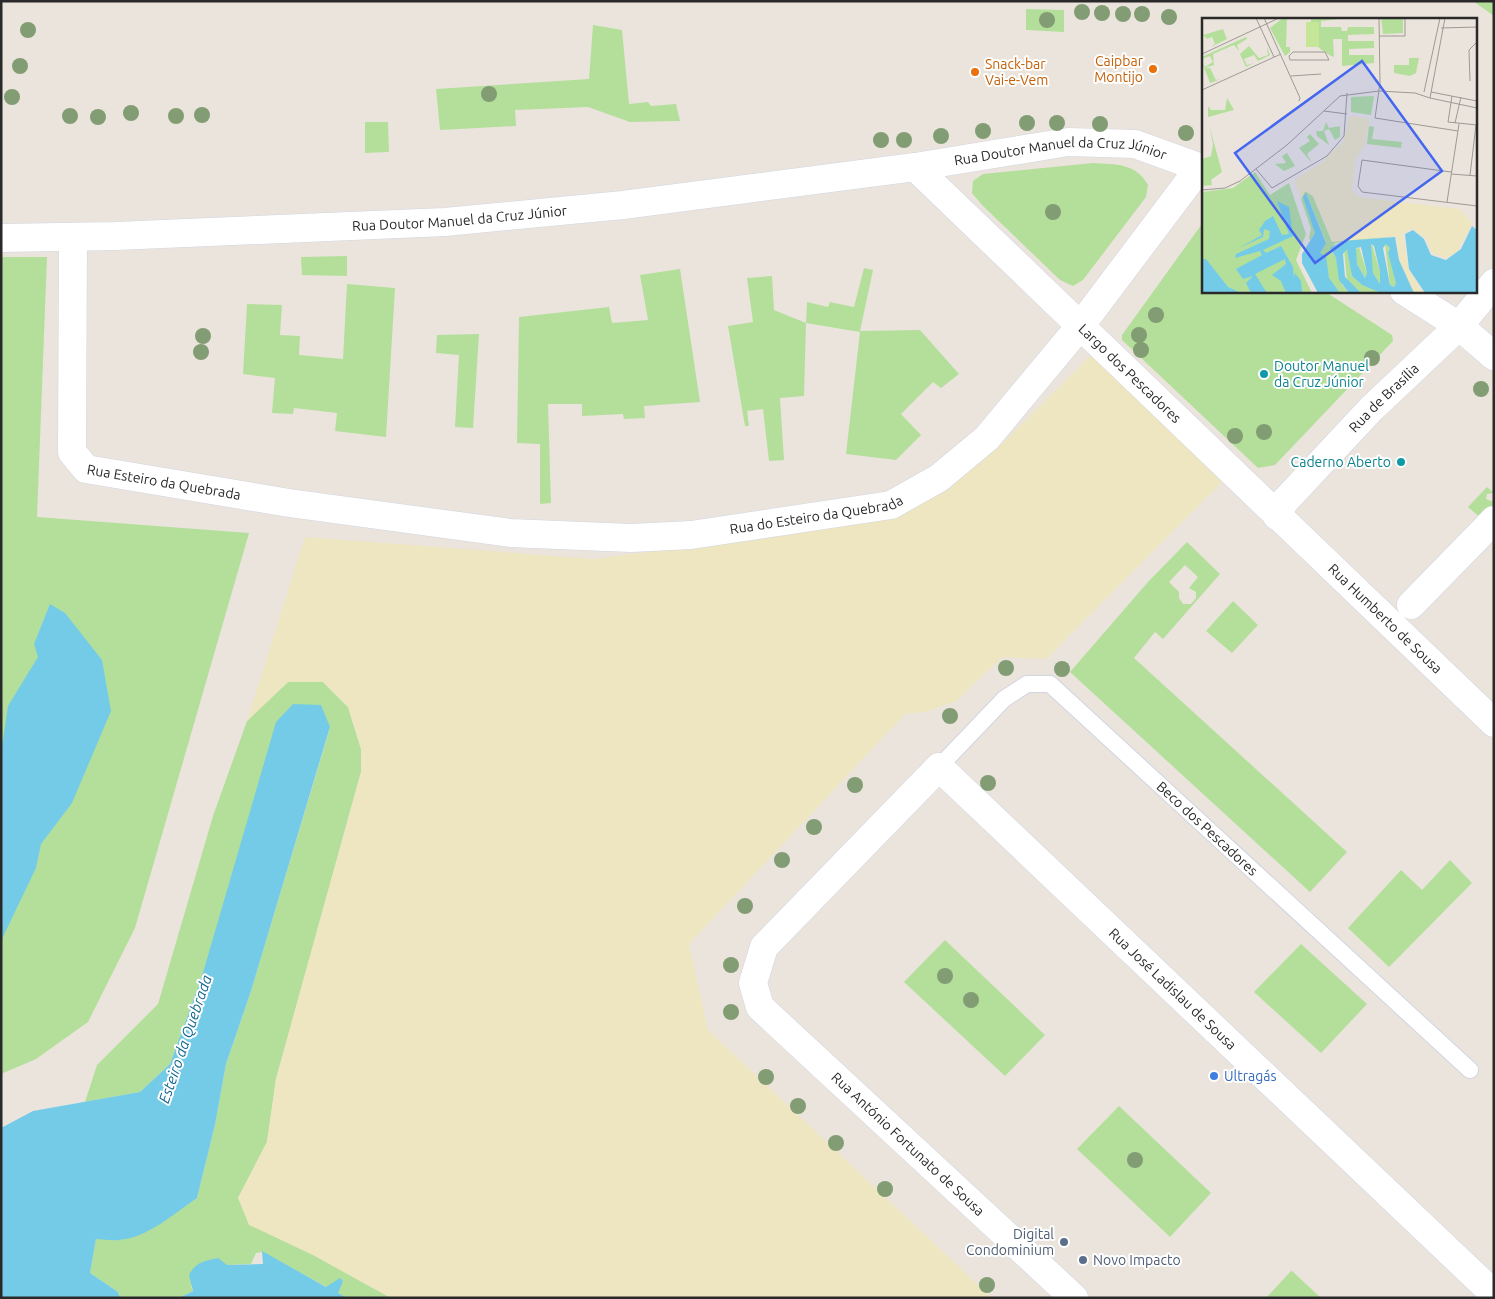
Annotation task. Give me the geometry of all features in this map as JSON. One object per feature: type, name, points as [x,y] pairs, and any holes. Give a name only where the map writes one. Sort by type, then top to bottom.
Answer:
[{"type":"street","name":"Rua Doutor Manuel da Cruz Júnior","points":[[1,238],[72,237],[445,222],[623,205],[915,167],[1068,142],[1136,144],[1202,168]]},
{"type":"street","points":[[915,167],[1081,325]]},
{"type":"street","name":"Largo dos Pescadores","points":[[1202,168],[1081,325],[1277,516]]},
{"type":"street","name":"Rua Esteiro da Quebrada","points":[[72,237],[72,452],[86,470],[289,503],[478,528]]},
{"type":"street","name":"Rua de Brasília","points":[[1277,516],[1284,502],[1371,409],[1459,326],[1494,283]]},
{"type":"street","points":[[1406,292],[1459,326],[1494,356]]},
{"type":"street","name":"Rua do Esteiro da Quebrada","points":[[478,528],[510,533],[631,538],[691,535],[891,505],[939,478],[987,438],[1081,325]]},
{"type":"street","name":"Rua Humberto de Sousa","points":[[1277,516],[1494,723]]},
{"type":"street","points":[[1411,605],[1494,520]]},
{"type":"street","name":"Rua António Fortunato de Sousa","points":[[939,767],[764,947],[753,983],[760,1007],[1074,1298]]},
{"type":"street","name":"Rua José Ladislau de Sousa","points":[[939,767],[1494,1294]]},
{"type":"lane","name":"Beco dos Pescadores","points":[[939,767],[1004,699],[1027,684],[1050,684],[1470,1070]]},
{"type":"green space","points":[[1473,1],[1494,1],[1494,16]]},
{"type":"green space","points":[[1026,9],[1064,10],[1064,32],[1026,30]]},
{"type":"green space","points":[[593,25],[622,30],[629,104],[648,102],[651,106],[676,104],[680,121],[630,122],[588,107],[515,110],[516,126],[440,130],[436,89],[589,79]]},
{"type":"green space","points":[[365,122],[388,122],[389,152],[365,153]]},
{"type":"green space","points":[[1093,163],[1131,168],[1148,185],[1146,197],[1083,280],[1073,286],[1060,280],[982,205],[972,193],[973,181],[983,174]]},
{"type":"green space","points":[[1202,224],[1202,292],[1326,292],[1392,335],[1393,341],[1275,465],[1258,468],[1122,340],[1122,335]]},
{"type":"green space","points":[[347,256],[347,276],[302,275],[301,257]]},
{"type":"green space","points":[[1,257],[47,257],[37,517],[249,533],[135,928],[88,1022],[36,1059],[1,1074]]},
{"type":"green space","points":[[864,268],[873,270],[860,331],[920,330],[959,374],[941,388],[933,382],[901,414],[921,435],[896,460],[846,454],[860,332],[806,323],[807,302],[828,307],[830,302],[854,307]]},
{"type":"green space","points":[[680,269],[700,402],[644,406],[645,418],[624,419],[623,414],[582,416],[582,404],[548,404],[551,503],[540,504],[540,444],[517,443],[519,317],[609,307],[612,323],[648,320],[640,275]]},
{"type":"green space","points":[[772,276],[774,310],[806,323],[804,396],[780,398],[784,460],[769,461],[763,409],[747,411],[749,426],[745,426],[728,326],[753,322],[747,278]]},
{"type":"green space","points":[[347,284],[395,288],[386,437],[335,431],[337,413],[294,408],[293,414],[272,413],[275,378],[243,374],[247,304],[282,305],[280,335],[300,336],[299,355],[343,359]]},
{"type":"green space","points":[[479,334],[473,428],[455,427],[459,355],[436,353],[437,335]]},
{"type":"green space","points":[[1487,487],[1494,493],[1487,494],[1486,499],[1494,502],[1494,506],[1482,519],[1468,507]]},
{"type":"green space","points":[[1187,542],[1220,574],[1163,639],[1155,632],[1134,658],[1347,852],[1310,892],[1070,672],[1148,582]],"holes":[[[1185,565],[1198,577],[1189,588],[1196,592],[1196,598],[1191,604],[1183,604],[1179,598],[1179,592],[1169,582]]]},
{"type":"green space","points":[[1233,601],[1258,625],[1232,653],[1206,631]]},
{"type":"green space","points":[[288,682],[323,682],[348,707],[361,749],[361,772],[276,1079],[267,1142],[238,1198],[315,1256],[391,1298],[347,1298],[262,1252],[256,1253],[251,1264],[227,1265],[191,1286],[193,1291],[179,1298],[120,1298],[118,1292],[90,1273],[96,1238],[120,1240],[155,1226],[197,1198],[215,1125],[226,1064],[251,991],[330,728],[202,976],[170,1064],[140,1092],[85,1102],[97,1065],[158,1004],[213,816],[247,721]]},
{"type":"green space","points":[[1450,860],[1472,883],[1389,967],[1348,928],[1401,870],[1422,890]]},
{"type":"green space","points":[[945,940],[1045,1035],[1005,1076],[904,982]]},
{"type":"green space","points":[[1301,944],[1367,1004],[1321,1053],[1254,992]]},
{"type":"green space","points":[[1119,1106],[1211,1193],[1170,1237],[1077,1149]]},
{"type":"green space","points":[[1292,1271],[1321,1298],[1266,1298]]},
{"type":"sand","points":[[1092,354],[1222,482],[1046,659],[1002,657],[956,701],[925,712],[905,714],[689,944],[708,1030],[992,1298],[391,1298],[315,1256],[249,1225],[238,1198],[267,1142],[276,1079],[361,772],[361,749],[348,707],[323,682],[288,682],[247,721],[305,537],[595,559],[678,548],[943,490],[999,447]]},
{"type":"water","points":[[50,604],[65,613],[102,660],[111,711],[72,803],[41,844],[36,868],[1,941],[1,754],[8,706],[38,657],[34,644]]},
{"type":"water","name":"Esteiro da Quebrada","points":[[293,704],[321,705],[330,727],[251,991],[226,1064],[215,1125],[197,1198],[160,1224],[140,1235],[119,1240],[96,1239],[90,1273],[118,1292],[120,1298],[1,1298],[1,1128],[33,1111],[140,1092],[170,1064],[202,976],[276,722]]},
{"type":"water","points":[[262,1251],[326,1287],[340,1278],[343,1281],[338,1293],[347,1298],[179,1298],[193,1291],[189,1275],[201,1263],[218,1258],[227,1265],[263,1264]]},
{"type":"place","name":"Caipbar Montijo","points":[[1153,69]]},
{"type":"place","name":"Snack-bar Vai-e-Vem","points":[[975,72]]},
{"type":"place","name":"Doutor Manuel da Cruz Júnior","points":[[1264,374]]},
{"type":"place","name":"Caderno Aberto","points":[[1401,462]]},
{"type":"place","name":"Ultragás","points":[[1214,1076]]},
{"type":"place","name":"Digital Condominium","points":[[1064,1242]]},
{"type":"place","name":"Novo Impacto","points":[[1083,1260]]}]
